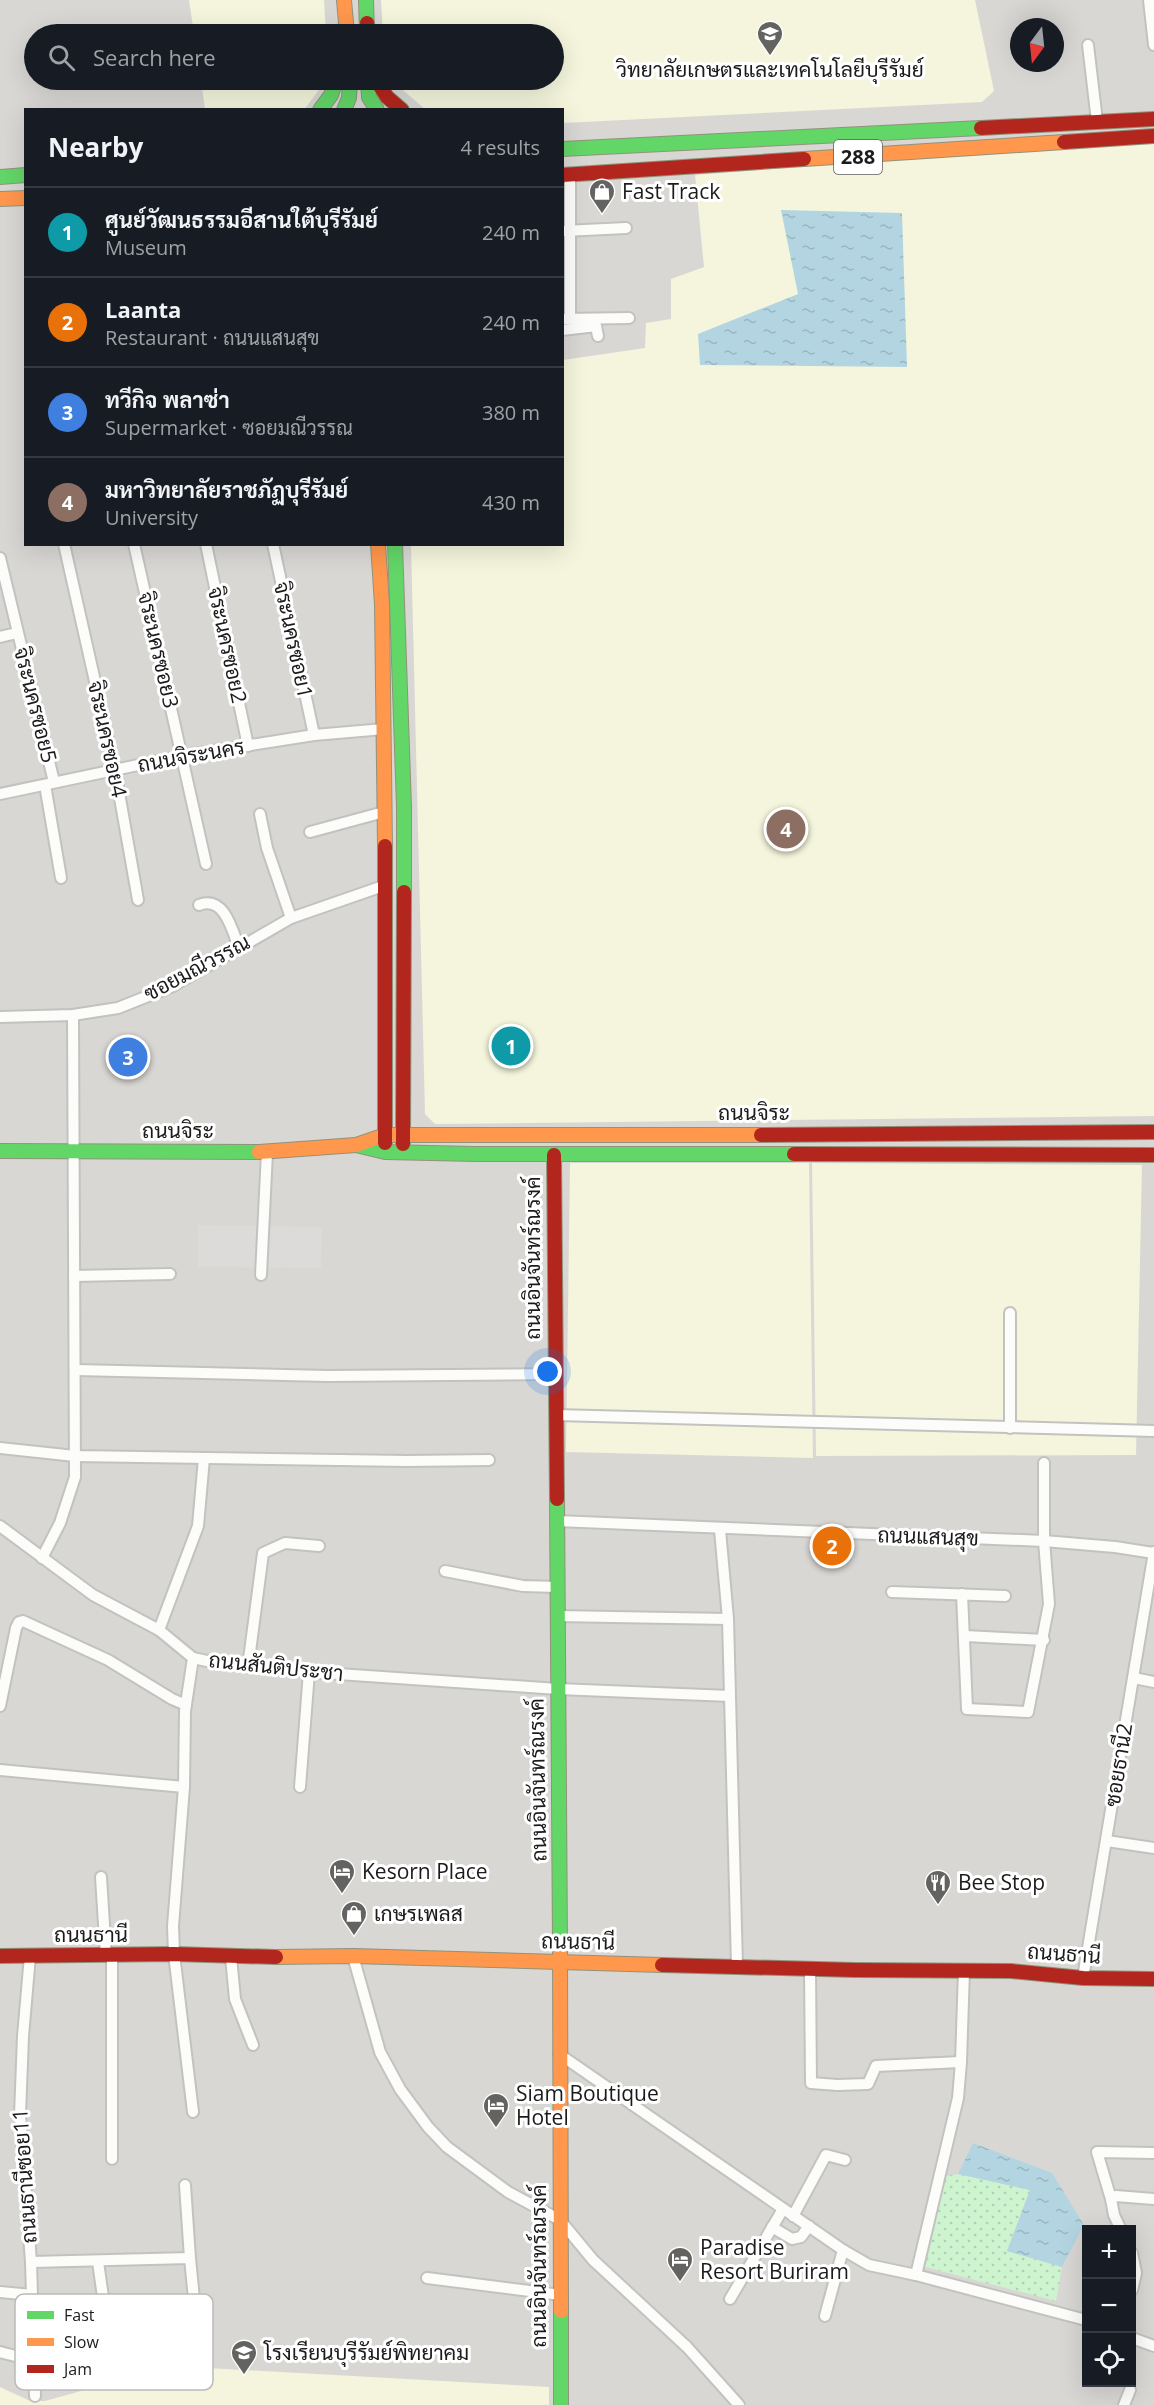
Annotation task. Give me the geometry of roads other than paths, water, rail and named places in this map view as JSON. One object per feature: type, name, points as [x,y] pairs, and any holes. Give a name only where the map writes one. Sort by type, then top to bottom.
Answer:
[{"type":"main road","points":[[344,0],[346,24]]},
{"type":"main road","points":[[366,0],[367,24]]},
{"type":"main road","points":[[321,108],[332,90]]},
{"type":"main road","points":[[345,108],[349,90]]},
{"type":"main road","points":[[369,90],[369,97],[376,108]]},
{"type":"main road","points":[[382,90],[400,108]]},
{"type":"main road","name":"288","points":[[564,149],[1154,119]]},
{"type":"main road","name":"288","points":[[565,175],[1154,136]]},
{"type":"main road","points":[[564,142],[600,147]]},
{"type":"main road","points":[[0,177],[24,175]]},
{"type":"main road","points":[[0,199],[24,198]]},
{"type":"main road","points":[[378,546],[386,885],[385,1152]]},
{"type":"main road","points":[[395,546],[404,807],[402,1153]]},
{"type":"main road","name":"ถนนจิระ","points":[[0,1151],[267,1152],[356,1145],[385,1134],[899,1135],[1154,1132]]},
{"type":"main road","points":[[876,1135],[882,1136],[886,1144],[884,1151],[877,1156]]},
{"type":"main road","points":[[899,1135],[893,1138],[891,1144],[892,1151],[899,1156]]},
{"type":"main road","name":"ถนนจิระ","points":[[356,1145],[385,1152],[402,1153],[554,1155],[1154,1155]]},
{"type":"main road","name":"ถนนอินจันทร์ณรงค์","points":[[554,1155],[561,2405]]},
{"type":"main road","name":"ถนนธานี","points":[[0,1956],[174,1954],[231,1957],[353,1956],[560,1963],[1011,1971],[1083,1978],[1154,1979]]},
{"type":"street","points":[[1149,0],[1154,45]]},
{"type":"street","points":[[1088,45],[1097,121]]},
{"type":"street","points":[[565,175],[566,319],[629,318]]},
{"type":"street","points":[[566,231],[627,228]]},
{"type":"street","points":[[564,330],[597,326],[598,336]]},
{"type":"street","name":"จิระนครซอย4","points":[[64,546],[115,770],[138,900]]},
{"type":"street","name":"จิระนครซอย3","points":[[134,546],[206,864]]},
{"type":"street","name":"จิระนครซอย2","points":[[206,546],[248,746]]},
{"type":"street","name":"จิระนครซอย1","points":[[273,546],[314,735]]},
{"type":"street","name":"จิระนครซอย5","points":[[0,558],[49,784],[61,878]]},
{"type":"street","points":[[0,637],[17,633]]},
{"type":"street","name":"ถนนจิระนคร","points":[[0,794],[182,756],[314,735],[384,729]]},
{"type":"street","points":[[310,832],[384,812]]},
{"type":"street","points":[[260,814],[267,848],[291,918]]},
{"type":"street","name":"ซอยมณีวรรณ","points":[[0,1017],[73,1015],[118,1008],[173,986],[291,918],[386,885]]},
{"type":"street","points":[[199,905],[210,902],[216,904],[229,923],[239,948]]},
{"type":"street","points":[[42,1558],[60,1523],[75,1478],[73,1015]]},
{"type":"street","points":[[261,1275],[267,1152]]},
{"type":"street","points":[[74,1276],[170,1274]]},
{"type":"street","points":[[1010,1313],[1010,1428]]},
{"type":"street","points":[[76,1370],[327,1376],[555,1374]]},
{"type":"street","points":[[556,1415],[1154,1431]]},
{"type":"street","points":[[0,1448],[75,1456],[406,1461],[489,1460]]},
{"type":"street","points":[[159,1630],[198,1526],[204,1458]]},
{"type":"street","points":[[962,1594],[967,1709],[1028,1712],[1044,1640],[1049,1604],[1044,1541],[1044,1463]]},
{"type":"street","name":"ถนนแสนสุข","points":[[557,1521],[720,1530],[1044,1541],[1154,1552]]},
{"type":"street","name":"ถนนสันติประชา","points":[[0,1526],[93,1595],[159,1630],[193,1658],[248,1667],[309,1672],[558,1689],[730,1696]]},
{"type":"street","points":[[720,1530],[728,1619],[737,1966]]},
{"type":"street","points":[[248,1667],[263,1553],[285,1544],[319,1546]]},
{"type":"street","name":"ซอยธานี2","points":[[1083,1978],[1154,1552]]},
{"type":"street","points":[[445,1571],[523,1586],[557,1587]]},
{"type":"street","points":[[892,1592],[1005,1596]]},
{"type":"street","points":[[557,1616],[728,1619]]},
{"type":"street","points":[[0,1706],[16,1628],[19,1622],[23,1621],[108,1660],[186,1705]]},
{"type":"street","points":[[965,1636],[1044,1640]]},
{"type":"street","points":[[193,1658],[186,1705],[183,1787],[173,1926],[174,1954],[193,2112]]},
{"type":"street","points":[[300,1787],[309,1672]]},
{"type":"street","points":[[1134,1678],[1154,1682]]},
{"type":"street","points":[[0,1770],[183,1787]]},
{"type":"street","points":[[1107,1841],[1154,1848]]},
{"type":"street","points":[[101,1877],[109,1956],[112,2159]]},
{"type":"street","name":"ถนนธานีซอย11","points":[[30,1956],[23,2037],[20,2115],[32,2294]]},
{"type":"street","points":[[353,1956],[380,2052],[412,2108],[447,2146],[508,2192],[560,2220],[593,2260],[687,2347],[739,2405]]},
{"type":"street","points":[[231,1957],[235,1999],[253,2045]]},
{"type":"street","points":[[810,1968],[811,2083],[868,2084],[876,2066],[961,2062]]},
{"type":"street","points":[[916,2275],[958,2098],[964,1970]]},
{"type":"street","points":[[559,2054],[793,2216],[869,2265],[916,2275],[1082,2319]]},
{"type":"street","points":[[1118,2225],[1097,2152],[1154,2153]]},
{"type":"street","points":[[793,2216],[826,2156],[845,2160]]},
{"type":"street","points":[[185,2185],[194,2294]]},
{"type":"street","points":[[1111,2199],[1116,2196],[1154,2199]]},
{"type":"street","points":[[730,2299],[783,2209]]},
{"type":"street","points":[[772,2228],[792,2239],[801,2237],[809,2226]]},
{"type":"street","points":[[825,2316],[843,2250]]},
{"type":"street","points":[[31,2262],[190,2258]]},
{"type":"street","points":[[98,2262],[103,2294]]},
{"type":"street","points":[[427,2278],[561,2295]]},
{"type":"street","points":[[0,2292],[21,2294]]},
{"type":"street","points":[[1136,2340],[1154,2346]]},
{"type":"street","points":[[0,2352],[15,2356]]},
{"type":"street","name":"ถนนธานีซอย11","points":[[35,2390],[35,2396]]},
{"type":"street","points":[[1124,2405],[1130,2390]]},
{"type":"water","points":[[781,210],[902,213],[907,367],[700,365],[698,334],[798,294]]},
{"type":"water","points":[[973,2143],[1052,2173],[1084,2225],[1062,2267],[1007,2251],[1030,2190],[958,2174]]},
{"type":"place","name":"วิทยาลัยเกษตรและเทคโนโลยีบุรีรัมย์","points":[[770,57]]},
{"type":"place","name":"Fast Track","points":[[602,215]]},
{"type":"place","name":"มหาวิทยาลัยราชภัฏบุรีรัมย์","points":[[786,829]]},
{"type":"place","name":"ศูนย์วัฒนธรรมอีสานใต้บุรีรัมย์","points":[[511,1046]]},
{"type":"place","name":"ทวีกิจ พลาซ่า","points":[[128,1057]]},
{"type":"place","name":"Laanta","points":[[832,1546]]},
{"type":"place","name":"Kesorn Place","points":[[342,1895]]},
{"type":"place","name":"Bee Stop","points":[[938,1906]]},
{"type":"place","name":"เกษรเพลส","points":[[354,1937]]},
{"type":"place","name":"Siam Boutique Hotel","points":[[496,2129]]},
{"type":"place","name":"Paradise Resort Buriram","points":[[680,2283]]},
{"type":"place","name":"โรงเรียนบุรีรัมย์พิทยาคม","points":[[244,2376]]}]
